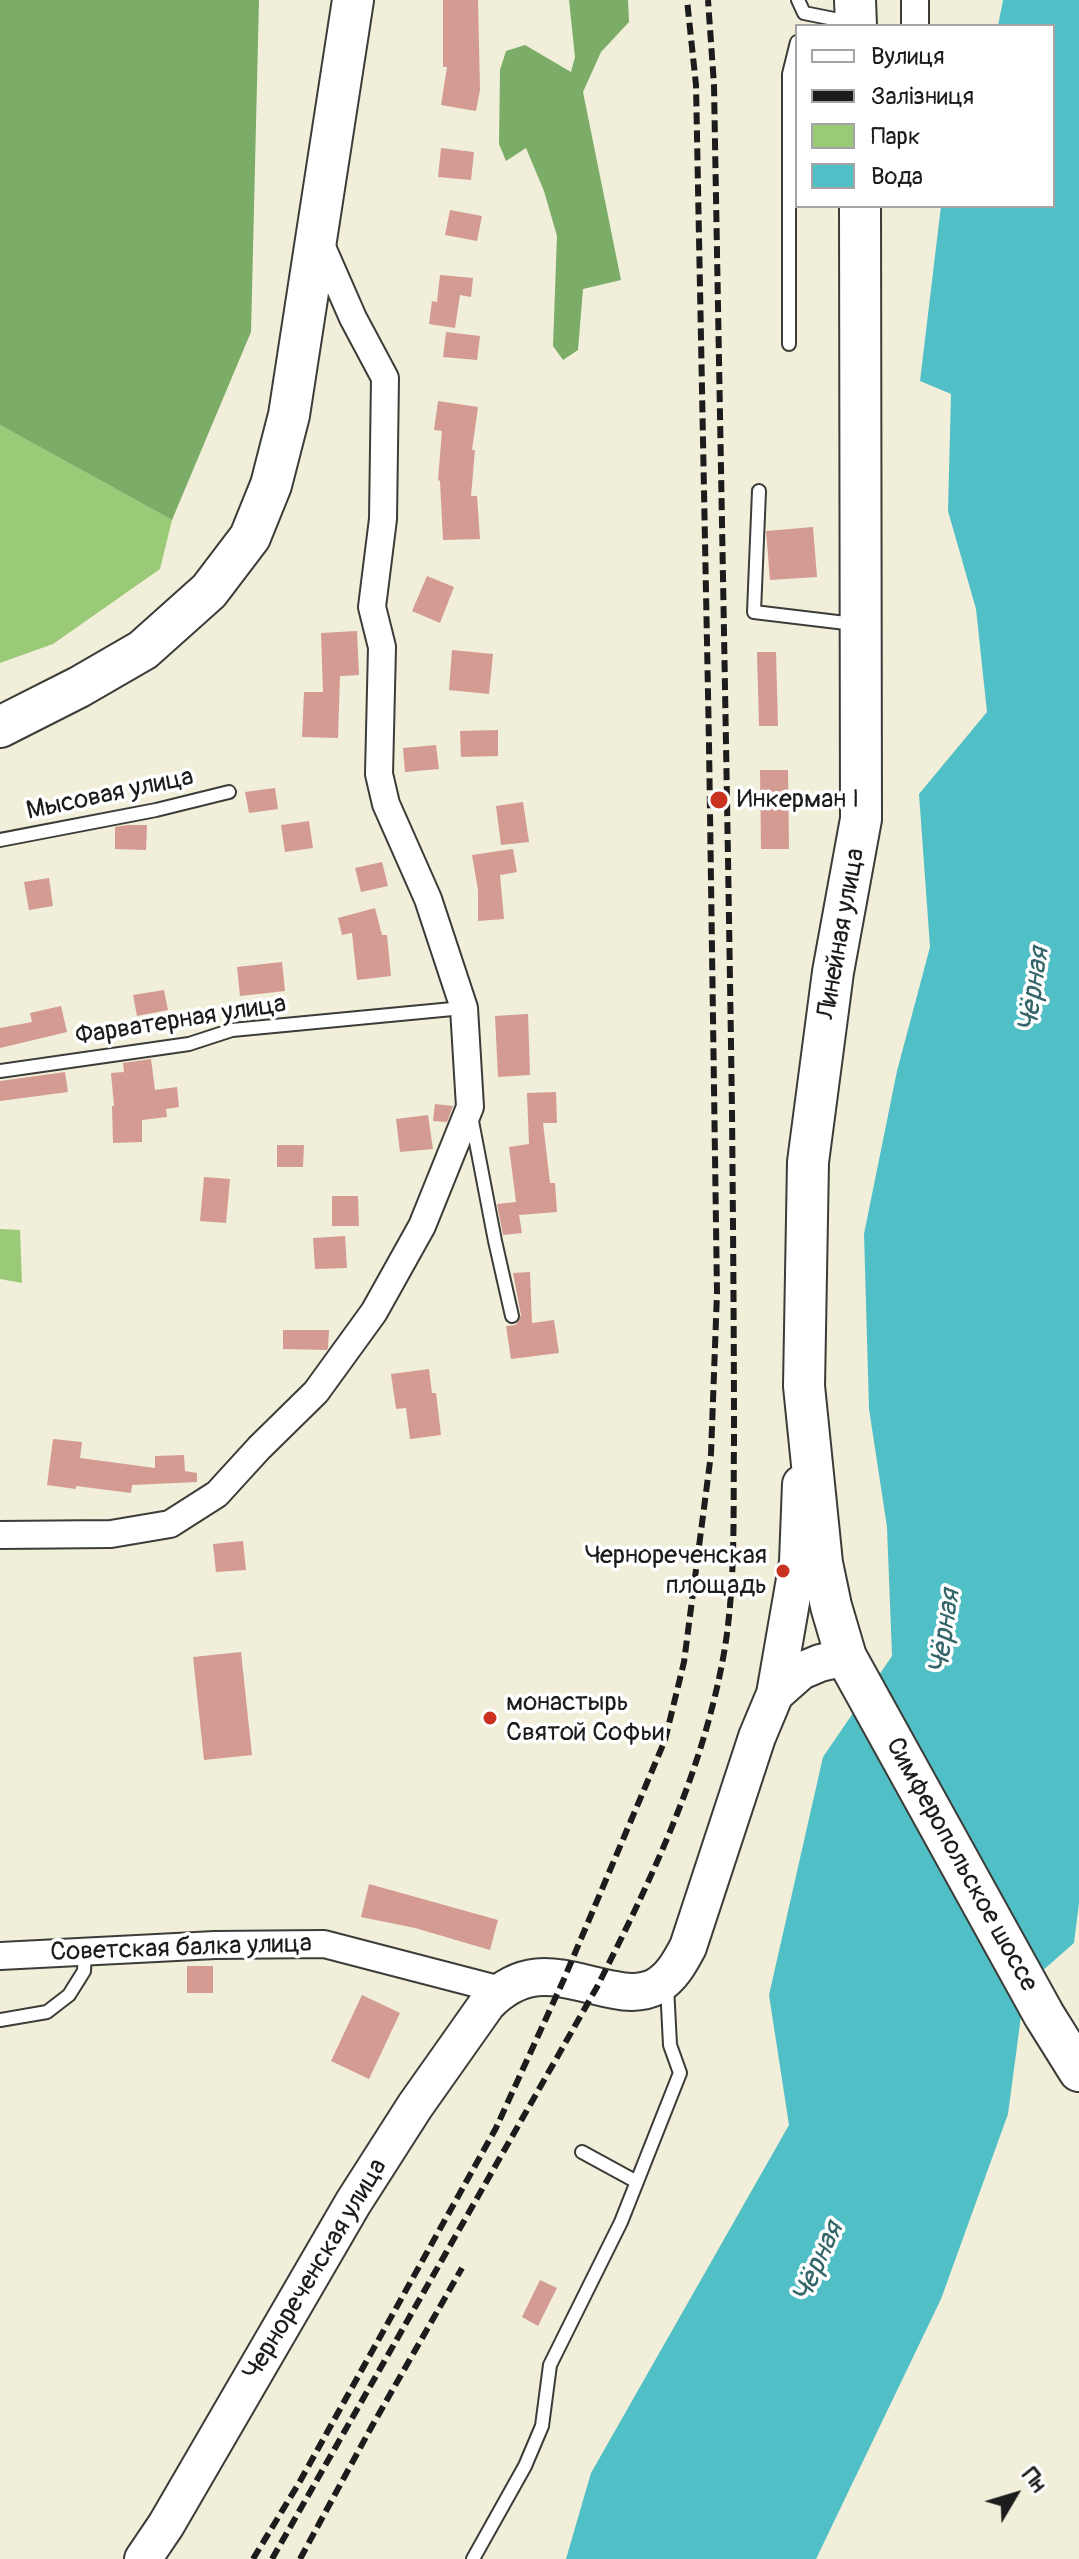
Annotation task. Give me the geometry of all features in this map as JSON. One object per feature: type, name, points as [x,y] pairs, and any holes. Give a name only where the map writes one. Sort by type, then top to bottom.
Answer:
[{"type":"main road","points":[[0,727],[143,650],[209,591],[250,537],[271,485],[289,415],[353,0]]},
{"type":"main road","name":"Линейная улица","points":[[854,1672],[831,1606],[822,1563],[804,1386],[808,1162],[833,972],[861,819],[863,214]]},
{"type":"main road","points":[[501,1990],[525,1979],[543,1977],[628,1993],[656,1986],[679,1965],[688,1947],[757,1737],[775,1694],[798,1562],[804,1386]]},
{"type":"main road","points":[[775,1694],[801,1671],[820,1663],[854,1672]]},
{"type":"main road","name":"Симферопольское шоссе","points":[[854,1672],[1044,2015],[1079,2071]]},
{"type":"main road","name":"Чернореченская улица","points":[[143,2559],[166,2525],[361,2191],[459,2040],[501,1990]]},
{"type":"street","points":[[915,0],[915,24]]},
{"type":"street","points":[[0,1535],[111,1534],[170,1524],[217,1494],[316,1392],[374,1312],[422,1226],[470,1107],[464,1008],[428,899],[386,804],[379,774],[382,647],[372,607],[383,519],[385,378],[353,318],[318,237]]},
{"type":"street","name":"Советская балка улица","points":[[0,1956],[215,1945],[324,1944],[501,1990]]},
{"type":"lane","points":[[798,0],[802,20],[856,16]]},
{"type":"lane","points":[[789,344],[789,74],[795,50]]},
{"type":"lane","points":[[759,491],[754,612],[861,625]]},
{"type":"lane","name":"Мысовая улица","points":[[0,840],[156,810],[229,792]]},
{"type":"lane","name":"Фарватерная улица","points":[[0,1071],[189,1044],[232,1030],[464,1008]]},
{"type":"lane","points":[[470,1107],[512,1316]]},
{"type":"lane","points":[[0,2020],[47,2012],[69,1995],[84,1971],[85,1951]]},
{"type":"lane","points":[[473,2559],[525,2466],[542,2426],[550,2365],[621,2222],[680,2073],[670,2045],[667,1979]]},
{"type":"lane","points":[[582,2152],[637,2182]]},
{"type":"green space","points":[[0,0],[259,0],[251,332],[172,520],[0,425]]},
{"type":"green space","points":[[569,0],[628,0],[629,22],[601,52],[583,92],[621,280],[583,289],[578,350],[563,360],[553,346],[557,236],[544,191],[526,148],[506,161],[499,144],[500,70],[506,51],[525,45],[571,72],[575,57]]},
{"type":"green space","points":[[0,425],[172,520],[160,569],[53,644],[0,663]]},
{"type":"green space","points":[[0,1229],[20,1230],[22,1283],[0,1279]]},
{"type":"water","name":"Чёрная","points":[[1003,0],[1079,0],[1079,1903],[1074,1943],[1025,1986],[1008,2114],[941,2299],[816,2559],[566,2559],[591,2473],[789,2125],[769,1995],[823,1757],[892,1656],[887,1527],[869,1409],[864,1234],[897,1071],[930,947],[919,794],[987,712],[976,609],[948,511],[951,394],[920,381],[941,208],[1055,208],[1055,24],[998,24]]},
{"type":"building","points":[[443,0],[478,0],[480,90],[476,111],[441,105],[447,67],[443,67]]},
{"type":"building","points":[[441,148],[474,152],[471,180],[438,177]]},
{"type":"building","points":[[450,210],[482,216],[477,241],[445,235]]},
{"type":"building","points":[[440,275],[473,278],[471,297],[460,295],[455,328],[429,324],[432,301],[437,302]]},
{"type":"building","points":[[446,332],[480,336],[477,360],[443,357]]},
{"type":"building","points":[[438,401],[478,407],[472,450],[475,450],[471,496],[477,496],[480,539],[443,540],[438,480],[442,431],[434,430]]},
{"type":"building","points":[[813,527],[817,577],[770,580],[766,531]]},
{"type":"building","points":[[427,576],[454,587],[440,623],[412,611]]},
{"type":"building","points":[[357,631],[359,675],[340,676],[338,738],[302,737],[304,692],[323,692],[321,633]]},
{"type":"building","points":[[452,650],[493,654],[489,694],[449,690]]},
{"type":"building","points":[[757,652],[776,652],[778,726],[759,726]]},
{"type":"building","points":[[498,730],[498,756],[461,757],[460,731]]},
{"type":"building","points":[[436,745],[439,769],[405,772],[403,748]]},
{"type":"building","points":[[760,770],[788,770],[789,849],[761,849]]},
{"type":"building","points":[[275,788],[278,809],[249,813],[245,792]]},
{"type":"building","points":[[523,802],[529,842],[501,845],[496,806]]},
{"type":"building","points":[[309,821],[313,848],[285,852],[281,825]]},
{"type":"building","points":[[147,825],[146,850],[115,849],[115,827]]},
{"type":"building","points":[[513,849],[517,872],[500,875],[504,919],[478,921],[478,890],[472,855]]},
{"type":"building","points":[[382,862],[388,886],[361,892],[355,868]]},
{"type":"building","points":[[49,878],[53,906],[29,910],[24,882]]},
{"type":"building","points":[[375,908],[382,935],[387,935],[391,976],[357,980],[352,933],[342,935],[338,918]]},
{"type":"building","points":[[282,962],[285,991],[240,996],[237,967]]},
{"type":"building","points":[[164,990],[168,1010],[137,1016],[133,995]]},
{"type":"building","points":[[61,1006],[67,1032],[0,1048],[0,1028],[32,1022],[30,1013]]},
{"type":"building","points":[[528,1014],[530,1075],[498,1077],[495,1016]]},
{"type":"building","points":[[151,1059],[155,1090],[177,1087],[179,1107],[166,1109],[167,1117],[142,1120],[142,1142],[113,1143],[111,1073],[124,1072],[123,1063]]},
{"type":"building","points":[[65,1072],[68,1092],[0,1101],[0,1081]]},
{"type":"building","points":[[556,1092],[557,1123],[543,1123],[550,1183],[555,1183],[557,1212],[519,1215],[522,1233],[503,1235],[497,1204],[516,1202],[509,1147],[529,1144],[527,1093]]},
{"type":"building","points":[[435,1104],[453,1106],[447,1122],[433,1121]]},
{"type":"building","points":[[428,1115],[433,1149],[400,1152],[396,1119]]},
{"type":"building","points":[[277,1145],[304,1145],[303,1167],[277,1167]]},
{"type":"building","points":[[204,1177],[230,1179],[226,1223],[200,1221]]},
{"type":"building","points":[[332,1196],[358,1196],[359,1226],[332,1226]]},
{"type":"building","points":[[345,1236],[347,1268],[315,1269],[313,1238]]},
{"type":"building","points":[[530,1272],[532,1323],[554,1320],[559,1353],[511,1359],[506,1326],[516,1325],[521,1315],[513,1273]]},
{"type":"building","points":[[283,1330],[329,1330],[328,1348],[283,1349]]},
{"type":"building","points":[[429,1369],[432,1393],[436,1393],[441,1435],[410,1439],[406,1408],[396,1409],[391,1374]]},
{"type":"building","points":[[53,1439],[82,1442],[80,1458],[155,1468],[155,1456],[184,1455],[185,1471],[197,1473],[197,1482],[132,1485],[131,1493],[47,1485]]},
{"type":"building","points":[[243,1541],[246,1570],[216,1572],[213,1544]]},
{"type":"building","points":[[241,1652],[252,1755],[204,1760],[193,1657]]},
{"type":"building","points":[[369,1884],[498,1920],[490,1950],[415,1928],[361,1917]]},
{"type":"building","points":[[187,1966],[213,1966],[213,1993],[187,1993]]},
{"type":"building","points":[[362,1995],[400,2013],[369,2079],[331,2061]]},
{"type":"building","points":[[540,2280],[557,2288],[538,2326],[522,2317]]},
{"type":"railway","points":[[253,2559],[299,2483],[496,2128],[564,1979],[665,1740],[684,1662],[711,1454],[717,1293],[696,85],[687,0]]},
{"type":"railway","points":[[272,2559],[617,1947],[689,1783],[715,1697],[724,1653],[734,1520],[732,1111],[714,85],[708,0]]},
{"type":"railway","points":[[300,2559],[462,2268]]},
{"type":"place","name":"Инкерман I","points":[[719,800]]},
{"type":"place","name":"Чернореченская площадь","points":[[783,1571]]},
{"type":"place","name":"монастырь Святой Софьи","points":[[490,1718]]}]
